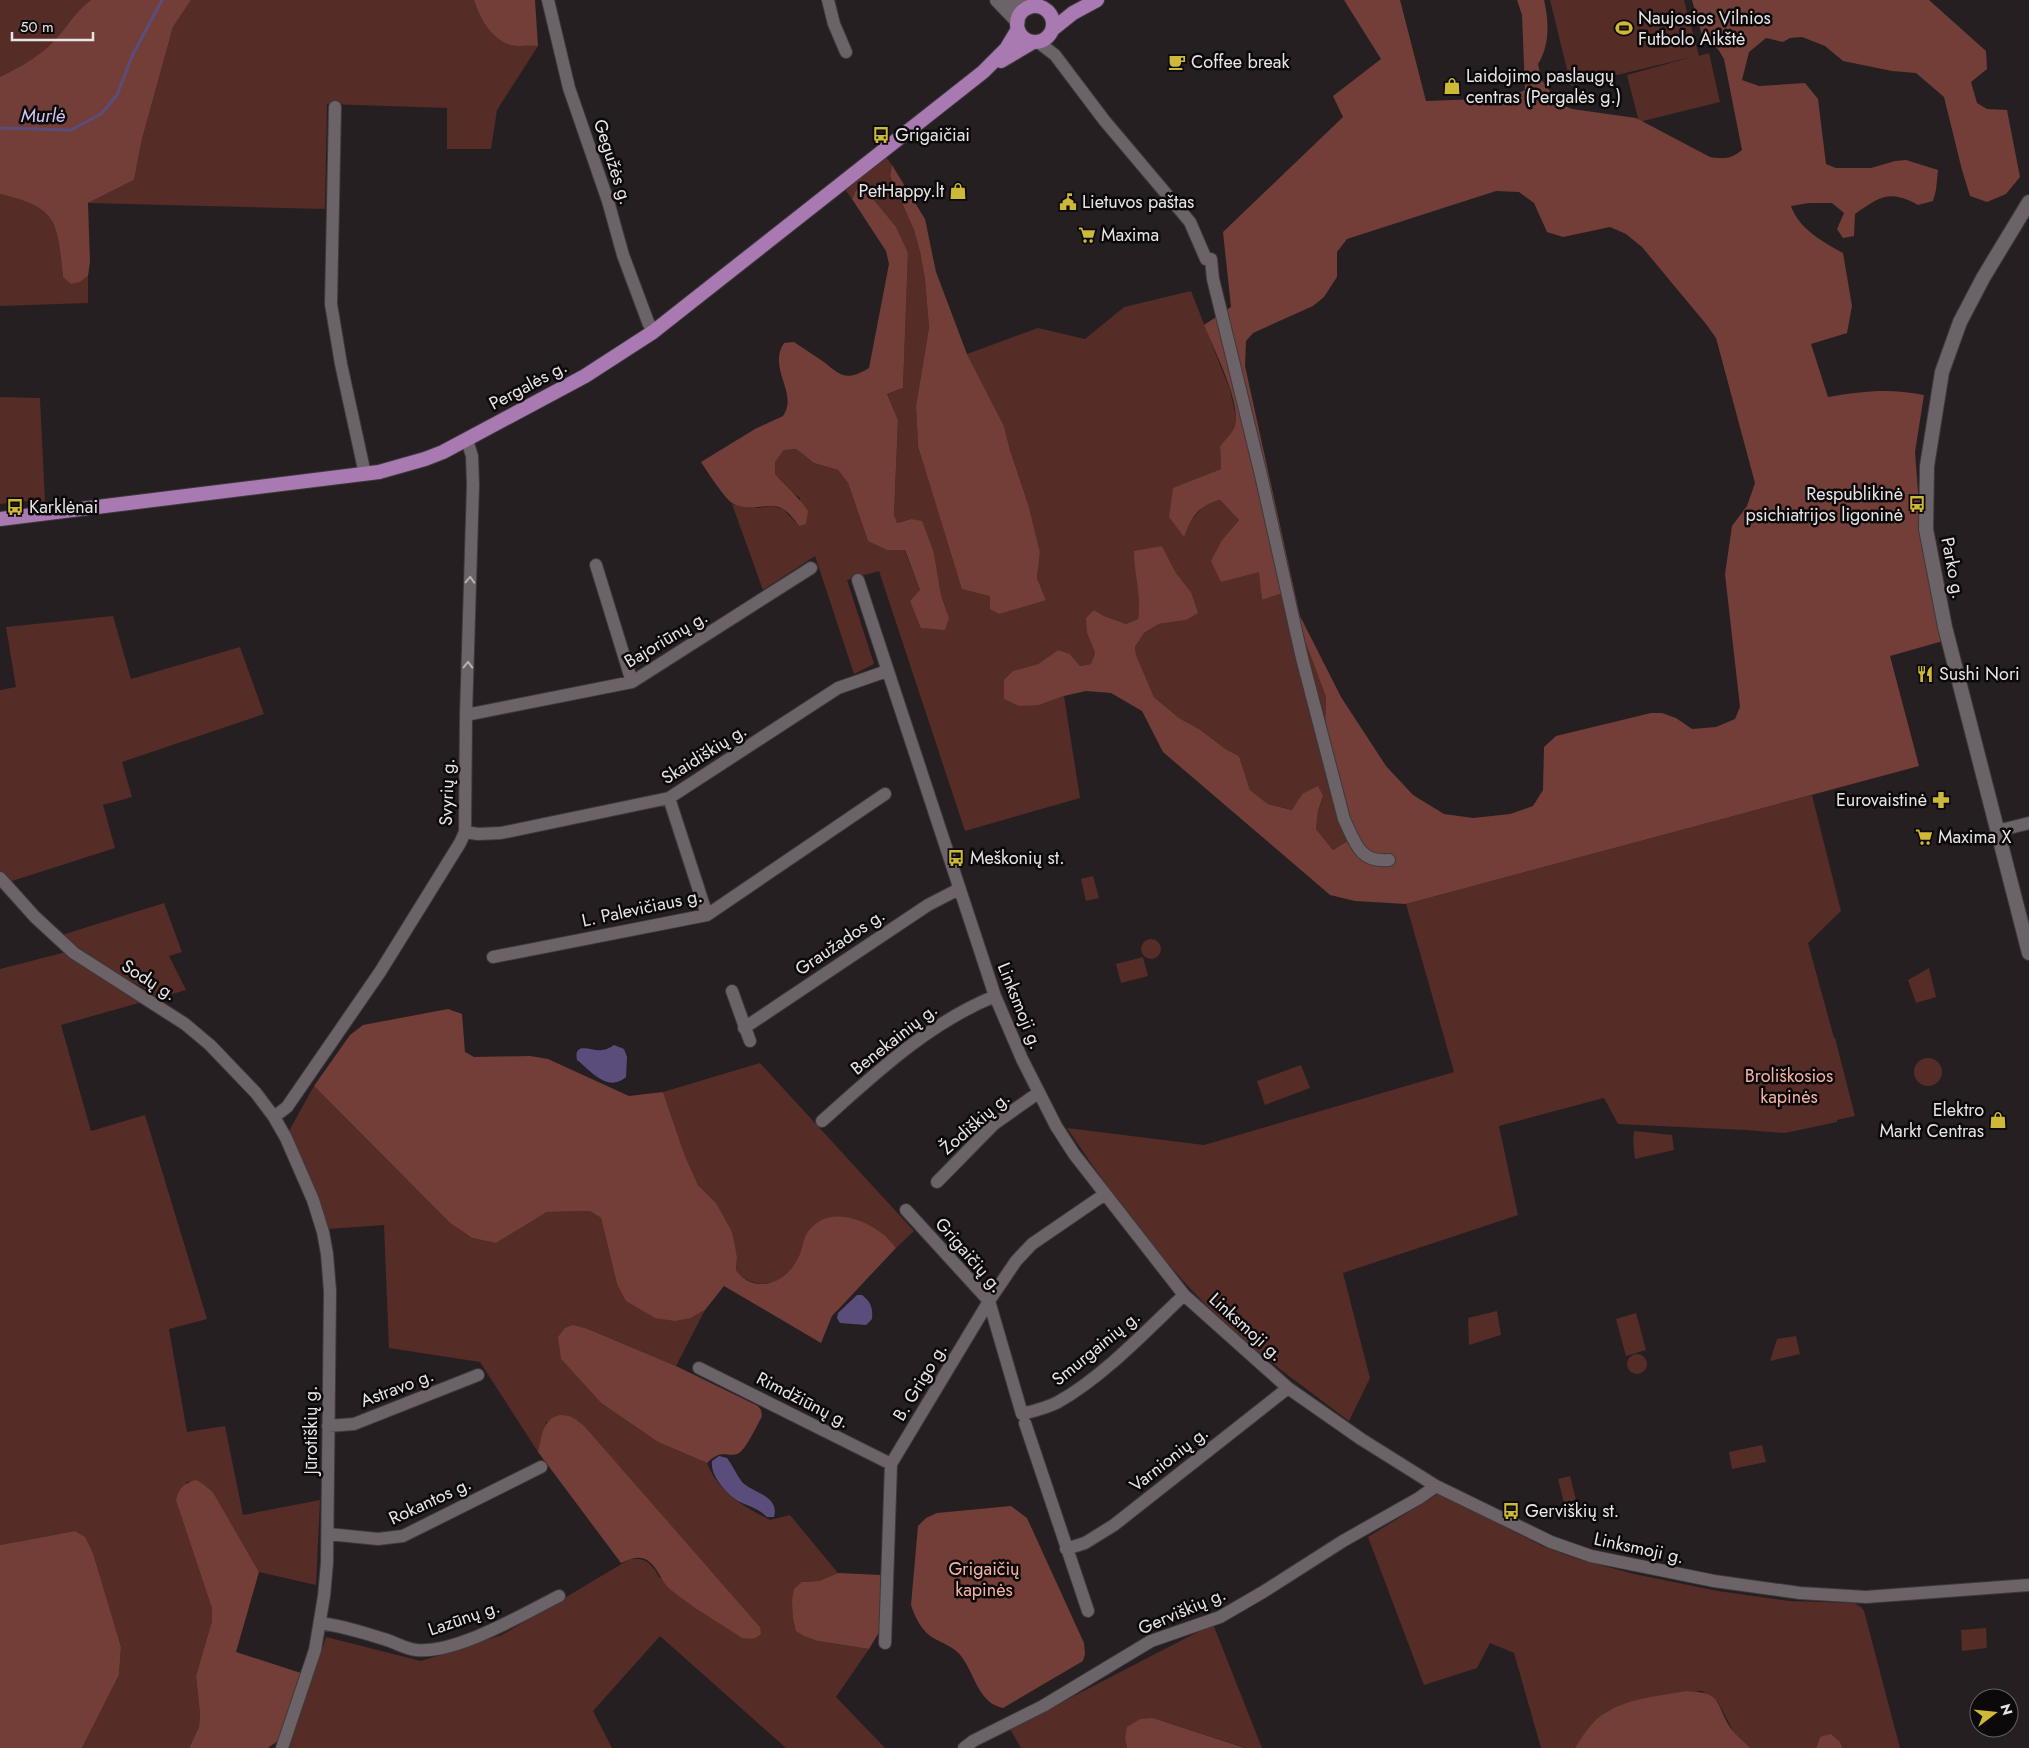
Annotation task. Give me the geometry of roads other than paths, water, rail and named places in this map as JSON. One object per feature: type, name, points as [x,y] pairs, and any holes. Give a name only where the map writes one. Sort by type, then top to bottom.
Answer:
[{"type":"main road","points":[[997,0],[1018,26],[1024,38],[1036,42],[1073,13],[1095,1]]},
{"type":"main road","points":[[1010,0],[1028,8]]},
{"type":"main road","points":[[1047,11],[1071,9],[1095,1]]},
{"type":"main road","points":[[1018,26],[1019,16],[1028,8],[1038,6],[1047,11],[1053,19],[1052,31]]},
{"type":"main road","name":"Pergalės g.","points":[[0,519],[366,474],[396,468],[425,459],[467,440],[585,376],[653,332],[983,72],[1006,49],[1018,26]]},
{"type":"main road","name":"Pergalės g.","points":[[983,72],[1036,42]]},
{"type":"main road","name":"Parko g.","points":[[2029,202],[1983,278],[1960,322],[1942,372],[1927,466],[1926,529],[1935,580],[2029,953]]},
{"type":"street","name":"Gegužės g.","points":[[548,0],[569,88],[608,201],[623,255],[653,332]]},
{"type":"street","points":[[828,0],[834,24],[846,52]]},
{"type":"street","points":[[1052,31],[1055,55]]},
{"type":"street","points":[[1036,42],[1055,55],[1104,120],[1190,222],[1206,258],[1211,259],[1213,279],[1261,475],[1302,658],[1344,819],[1355,842],[1365,856],[1377,861],[1389,860]]},
{"type":"street","points":[[335,107],[331,304],[341,364],[366,474]]},
{"type":"street","name":"Svyrių g.","points":[[274,1117],[287,1107],[380,972],[465,832],[466,701],[473,485],[470,446],[467,440]]},
{"type":"street","points":[[596,565],[632,682]]},
{"type":"street","name":"Bajoriūnų g.","points":[[466,715],[632,682],[810,568]]},
{"type":"street","name":"Linksmoji g.","points":[[858,580],[995,996],[1012,1039],[1038,1093],[1074,1154],[1184,1295],[1288,1388],[1361,1440],[1436,1486],[1551,1542],[1591,1556],[1714,1581],[1800,1593],[1866,1597],[2029,1585]]},
{"type":"street","name":"Skaidiškių g.","points":[[465,832],[478,834],[501,833],[669,798],[838,688],[887,670]]},
{"type":"street","name":"L. Palevičiaus g.","points":[[493,957],[707,915],[885,794]]},
{"type":"street","points":[[669,798],[707,915]]},
{"type":"street","points":[[1997,831],[2029,823]]},
{"type":"street","name":"Sodų g.","points":[[0,878],[35,917],[74,953],[185,1024],[210,1045],[240,1076],[274,1117]]},
{"type":"street","name":"Graužados g.","points":[[744,1028],[928,905],[959,889]]},
{"type":"street","points":[[732,991],[750,1041]]},
{"type":"street","name":"Benekainių g.","points":[[822,1121],[888,1063],[939,1024],[969,1006],[995,996]]},
{"type":"street","name":"Žodiškių g.","points":[[937,1182],[994,1124],[1038,1093]]},
{"type":"street","name":"Jūrotiškių g.","points":[[274,1117],[286,1138],[323,1232],[330,1291],[328,1534],[324,1596],[315,1650],[282,1748]]},
{"type":"street","name":"B. Grigo g.","points":[[885,1643],[891,1464],[989,1301],[1016,1261],[1032,1244],[1105,1194]]},
{"type":"street","name":"Grigaičių g.","points":[[906,1210],[989,1301],[1023,1418],[1088,1611]]},
{"type":"street","name":"Smurgainių g.","points":[[1023,1418],[1057,1403],[1073,1392],[1118,1357],[1184,1295]]},
{"type":"street","name":"Rimdžiūnų g.","points":[[699,1368],[891,1464]]},
{"type":"street","name":"Astravo g.","points":[[328,1426],[354,1424],[478,1375]]},
{"type":"street","name":"Varnionių g.","points":[[1066,1549],[1086,1542],[1114,1525],[1288,1388]]},
{"type":"street","name":"Rokantos g.","points":[[328,1534],[378,1540],[403,1536],[541,1467]]},
{"type":"street","name":"Gerviškių g.","points":[[964,1748],[973,1741],[1043,1706],[1106,1659],[1202,1624],[1251,1600],[1311,1561],[1419,1498],[1436,1486]]},
{"type":"street","name":"Lazūnų g.","points":[[320,1623],[359,1631],[415,1650],[428,1650],[463,1641],[498,1627],[559,1596]]},
{"type":"waterway","name":"Murlė","points":[[0,128],[71,130],[101,114],[117,95],[132,56],[162,0]]},
{"type":"place","name":"Naujosios Vilnios Futbolo Aikštė","points":[[1624,28]]},
{"type":"place","name":"Coffee break","points":[[1177,62]]},
{"type":"place","name":"Laidojimo paslaugų centras (Pergalės g.)","points":[[1452,86]]},
{"type":"place","name":"Grigaičiai","points":[[881,135]]},
{"type":"place","name":"PetHappy.lt","points":[[958,191]]},
{"type":"place","name":"Lietuvos paštas","points":[[1068,202]]},
{"type":"place","name":"Maxima","points":[[1087,235]]},
{"type":"place","name":"Respublikinė psichiatrijos ligoninė","points":[[1917,504]]},
{"type":"place","name":"Karklėnai","points":[[15,507]]},
{"type":"place","name":"Sushi Nori","points":[[1925,674]]},
{"type":"place","name":"Eurovaistinė","points":[[1941,800]]},
{"type":"place","name":"Maxima X","points":[[1924,837]]},
{"type":"place","name":"Meškonių st.","points":[[956,858]]},
{"type":"place","name":"Elektro Markt Centras","points":[[1998,1120]]},
{"type":"place","name":"Gerviškių st.","points":[[1511,1511]]},
{"type":"park label","name":"Broliškosios kapinės","points":[[1789,1086]]},
{"type":"park label","name":"Grigaičių kapinės","points":[[984,1579]]}]
